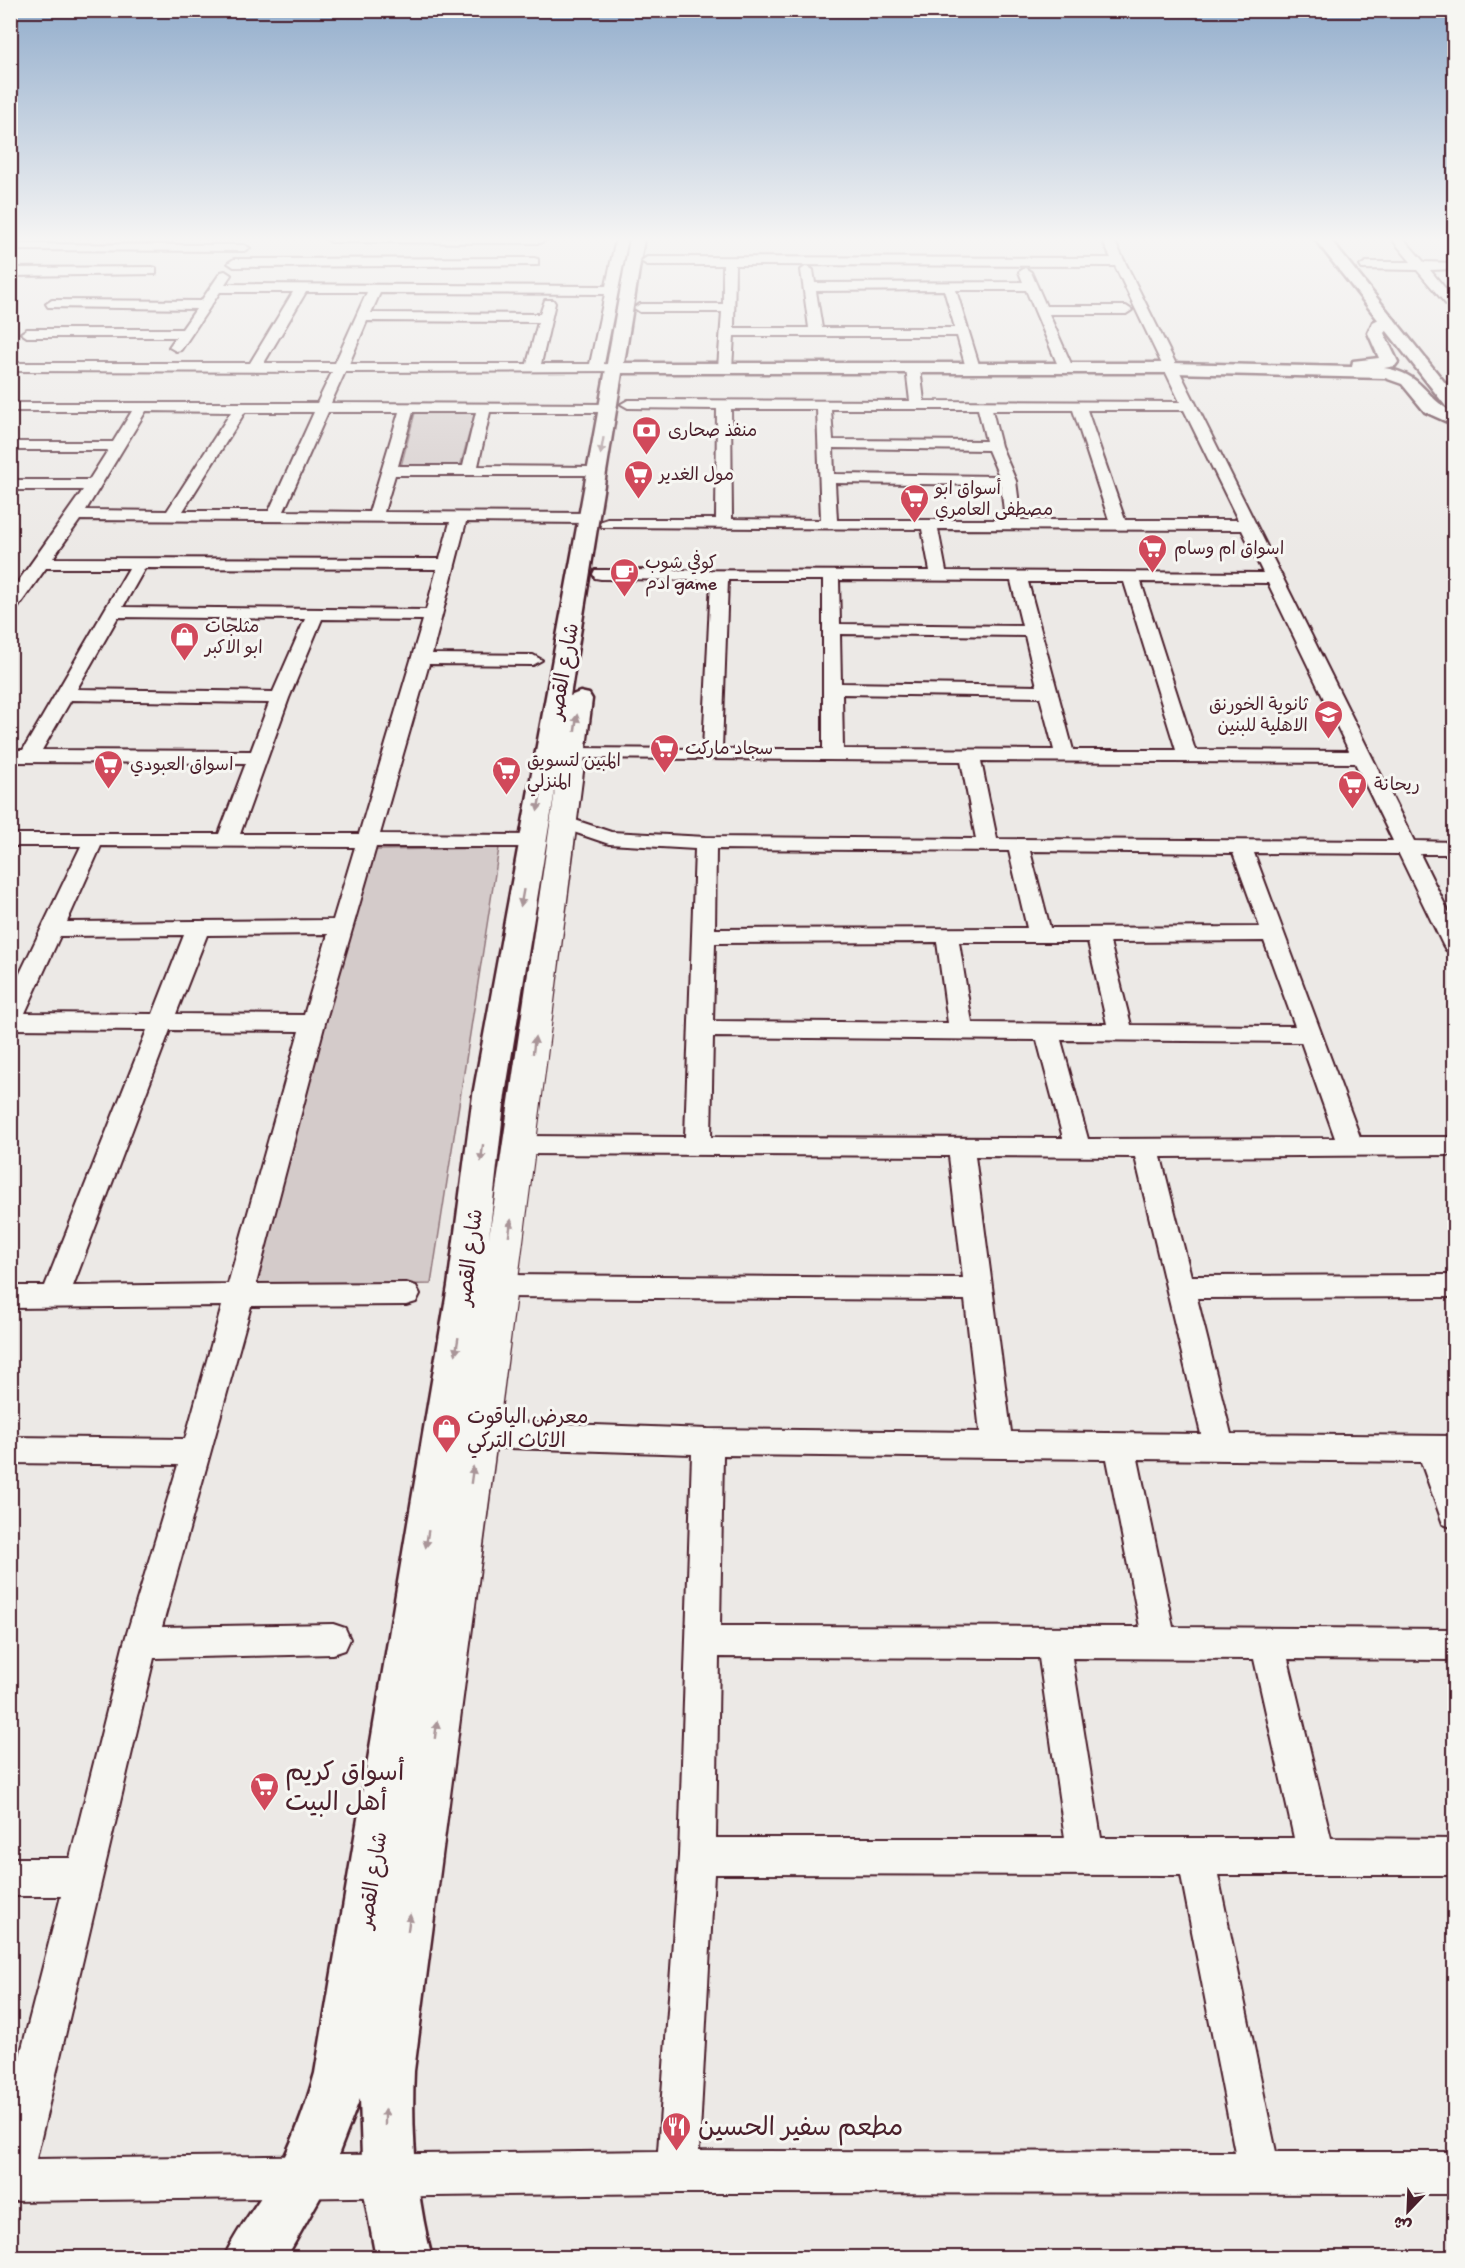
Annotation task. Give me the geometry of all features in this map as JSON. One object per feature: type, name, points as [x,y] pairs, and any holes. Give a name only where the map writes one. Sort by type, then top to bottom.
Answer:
[{"type":"main road","name":"شارع القصر","points":[[252,2258],[286,2210],[304,2179],[332,2108],[344,2053],[466,1286],[509,1094],[579,633],[599,521],[597,472],[618,406],[625,344]]},
{"type":"main road","name":"شارع القصر","points":[[623,358],[628,344]]},
{"type":"main road","points":[[1172,368],[1215,365],[1383,364],[1389,362],[1390,358],[1382,344]]},
{"type":"main road","points":[[1406,344],[1455,405]]},
{"type":"main road","points":[[623,358],[725,368],[1172,368],[1217,371],[1386,373],[1408,380],[1431,408],[1455,420]]},
{"type":"main road","points":[[585,603],[601,574],[599,521],[618,406]]},
{"type":"main road","points":[[548,831],[572,754],[579,633]]},
{"type":"main road","points":[[404,2258],[391,2204],[387,2174],[385,2105],[388,2071],[477,1434],[521,1145],[509,1094]]},
{"type":"street","points":[[164,367],[178,344]]},
{"type":"street","points":[[255,367],[269,344]]},
{"type":"street","points":[[274,517],[352,344]]},
{"type":"street","points":[[533,367],[539,344]]},
{"type":"street","points":[[10,367],[533,367],[623,358],[621,344]]},
{"type":"street","points":[[725,368],[727,344]]},
{"type":"street","points":[[966,344],[973,368]]},
{"type":"street","points":[[1056,344],[1066,368]]},
{"type":"street","points":[[1160,344],[1455,945]]},
{"type":"street","points":[[93,406],[117,367]]},
{"type":"street","points":[[913,368],[917,405]]},
{"type":"street","points":[[10,407],[484,408],[724,404],[1191,406]]},
{"type":"street","points":[[724,404],[724,524]]},
{"type":"street","points":[[824,405],[829,524]]},
{"type":"street","points":[[984,405],[994,446],[1008,481],[1014,525]]},
{"type":"street","points":[[1079,406],[1119,525]]},
{"type":"street","points":[[10,606],[75,515],[142,407]]},
{"type":"street","points":[[172,516],[240,407]]},
{"type":"street","points":[[375,518],[407,408]]},
{"type":"street","points":[[469,471],[484,408]]},
{"type":"street","points":[[826,444],[994,446]]},
{"type":"street","points":[[10,446],[118,446]]},
{"type":"street","points":[[388,470],[597,472]]},
{"type":"street","points":[[827,478],[1008,481]]},
{"type":"street","points":[[10,485],[93,485]]},
{"type":"street","points":[[75,515],[459,518],[724,524],[1250,525]]},
{"type":"street","points":[[459,518],[421,658],[313,1023],[197,1452],[141,1643],[10,2180],[304,2179],[387,2174],[677,2172],[1455,2173]]},
{"type":"street","points":[[929,524],[939,576]]},
{"type":"street","points":[[20,756],[66,694],[140,564]]},
{"type":"street","points":[[10,578],[34,570],[140,564],[446,564]]},
{"type":"street","points":[[601,574],[1276,578]]},
{"type":"street","points":[[712,754],[720,575]]},
{"type":"street","points":[[831,575],[833,755]]},
{"type":"street","points":[[1018,577],[1065,756]]},
{"type":"street","points":[[1131,577],[1187,756]]},
{"type":"street","points":[[113,612],[432,615]]},
{"type":"street","points":[[227,841],[280,698],[315,615]]},
{"type":"street","points":[[831,629],[1032,630]]},
{"type":"street","points":[[421,658],[533,660]]},
{"type":"street","points":[[832,688],[1048,692]]},
{"type":"street","points":[[66,694],[280,698]]},
{"type":"street","points":[[572,754],[1362,757]]},
{"type":"street","points":[[970,755],[988,845]]},
{"type":"street","points":[[20,756],[258,757]]},
{"type":"street","points":[[10,840],[367,842],[548,831],[609,838],[706,843],[1455,848]]},
{"type":"street","points":[[94,840],[10,1021],[313,1023]]},
{"type":"street","points":[[698,1146],[706,843]]},
{"type":"street","points":[[1018,845],[1040,934]]},
{"type":"street","points":[[1241,846],[1351,1147]]},
{"type":"street","points":[[51,929],[341,927]]},
{"type":"street","points":[[55,1297],[198,928]]},
{"type":"street","points":[[1097,934],[1121,1032]]},
{"type":"street","points":[[703,936],[1273,934]]},
{"type":"street","points":[[947,935],[961,1031]]},
{"type":"street","points":[[701,1029],[1310,1034]]},
{"type":"street","points":[[1047,1032],[1078,1148]]},
{"type":"street","points":[[521,1145],[961,1148],[1455,1146]]},
{"type":"street","points":[[961,1148],[997,1445]]},
{"type":"street","points":[[1146,1148],[1182,1287],[1219,1447]]},
{"type":"street","points":[[501,1286],[818,1286],[978,1289]]},
{"type":"street","points":[[1182,1287],[1455,1286]]},
{"type":"street","points":[[10,1297],[406,1294]]},
{"type":"street","points":[[477,1434],[708,1442],[1443,1449],[1455,1514]]},
{"type":"street","points":[[677,2172],[697,1856],[708,1442]]},
{"type":"street","points":[[1120,1446],[1160,1643]]},
{"type":"street","points":[[10,1450],[197,1452]]},
{"type":"street","points":[[141,1643],[333,1639]]},
{"type":"street","points":[[703,1641],[1455,1644]]},
{"type":"street","points":[[1053,1642],[1086,1857]]},
{"type":"street","points":[[1267,1643],[1317,1857]]},
{"type":"street","points":[[697,1856],[1455,1857]]},
{"type":"street","points":[[1196,1857],[1260,2173]]},
{"type":"street","points":[[10,1876],[84,1877]]},
{"type":"shaded area","points":[[475,412],[460,467],[401,466],[415,413]]},
{"type":"shaded area","points":[[499,848],[431,1284],[250,1287],[375,850]]},
{"type":"place","name":"منفذ صحارى","points":[[647,456]]},
{"type":"place","name":"مول الغدير","points":[[638,500]]},
{"type":"place","name":"أسواق ابو مصطفى العامري","points":[[914,524]]},
{"type":"place","name":"اسواق ام وسام","points":[[1153,574]]},
{"type":"place","name":"كوفي شوب ادم game","points":[[624,598]]},
{"type":"place","name":"مثلجات ابو الاكبر","points":[[184,662]]},
{"type":"place","name":"ثانوية الخورنق الاهلية للبنين","points":[[1329,740]]},
{"type":"place","name":"سجاد ماركت","points":[[664,774]]},
{"type":"place","name":"اسواق العبودي","points":[[109,790]]},
{"type":"place","name":"المبين لتسويق المنزلي","points":[[506,796]]},
{"type":"place","name":"ريحانة","points":[[1353,810]]},
{"type":"place","name":"معرض الياقوت الاثاث التركي","points":[[446,1454]]},
{"type":"place","name":"أسواق كريم أهل البيت","points":[[264,1812]]},
{"type":"place","name":"مطعم سفير الحسين","points":[[677,2152]]}]
